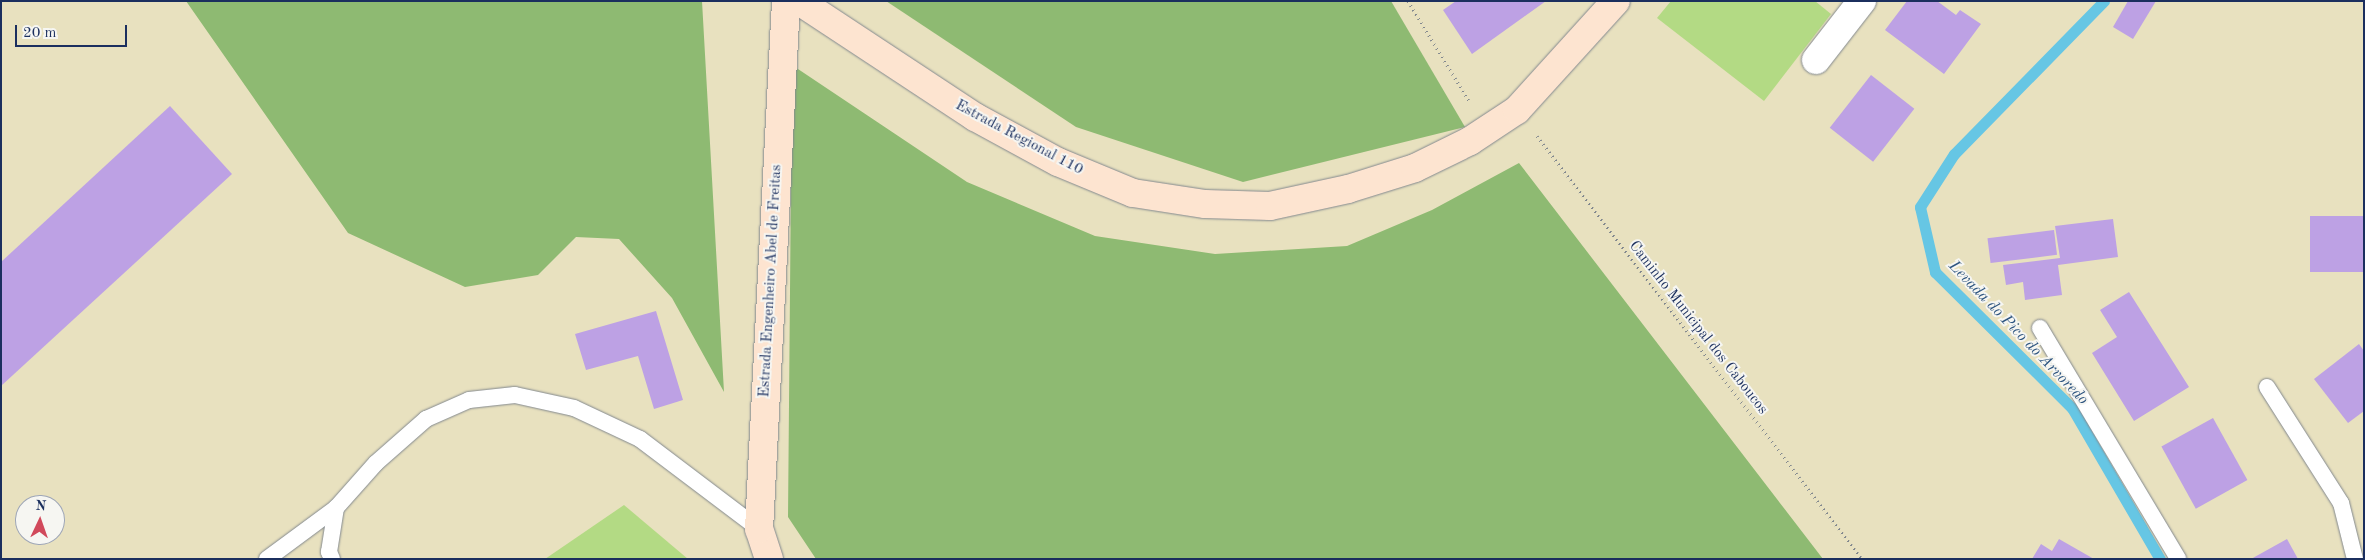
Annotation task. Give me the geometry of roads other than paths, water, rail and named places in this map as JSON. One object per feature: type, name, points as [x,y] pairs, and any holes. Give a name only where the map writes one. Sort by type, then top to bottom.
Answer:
[{"type":"main road","name":"Estrada Engenheiro Abel de Freitas","points":[[769,559],[759,529],[786,1]]},
{"type":"main road","name":"Estrada Regional 110","points":[[799,1],[851,38],[975,117],[1058,162],[1133,193],[1205,204],[1270,206],[1348,189],[1415,168],[1470,141],[1517,110],[1616,1]]},
{"type":"street","points":[[1816,60],[1862,1]]},
{"type":"lane","points":[[2040,328],[2178,559]]},
{"type":"lane","points":[[2267,387],[2341,503],[2355,559]]},
{"type":"lane","points":[[267,559],[336,508],[376,463],[426,419],[469,400],[515,395],[574,408],[640,439],[759,529]]},
{"type":"lane","points":[[332,559],[329,552],[336,508]]},
{"type":"waterway","name":"Levada do Pico do Arvoredo","points":[[2104,1],[1954,154],[1920,207],[1935,272],[2072,408],[2160,559]]}]
